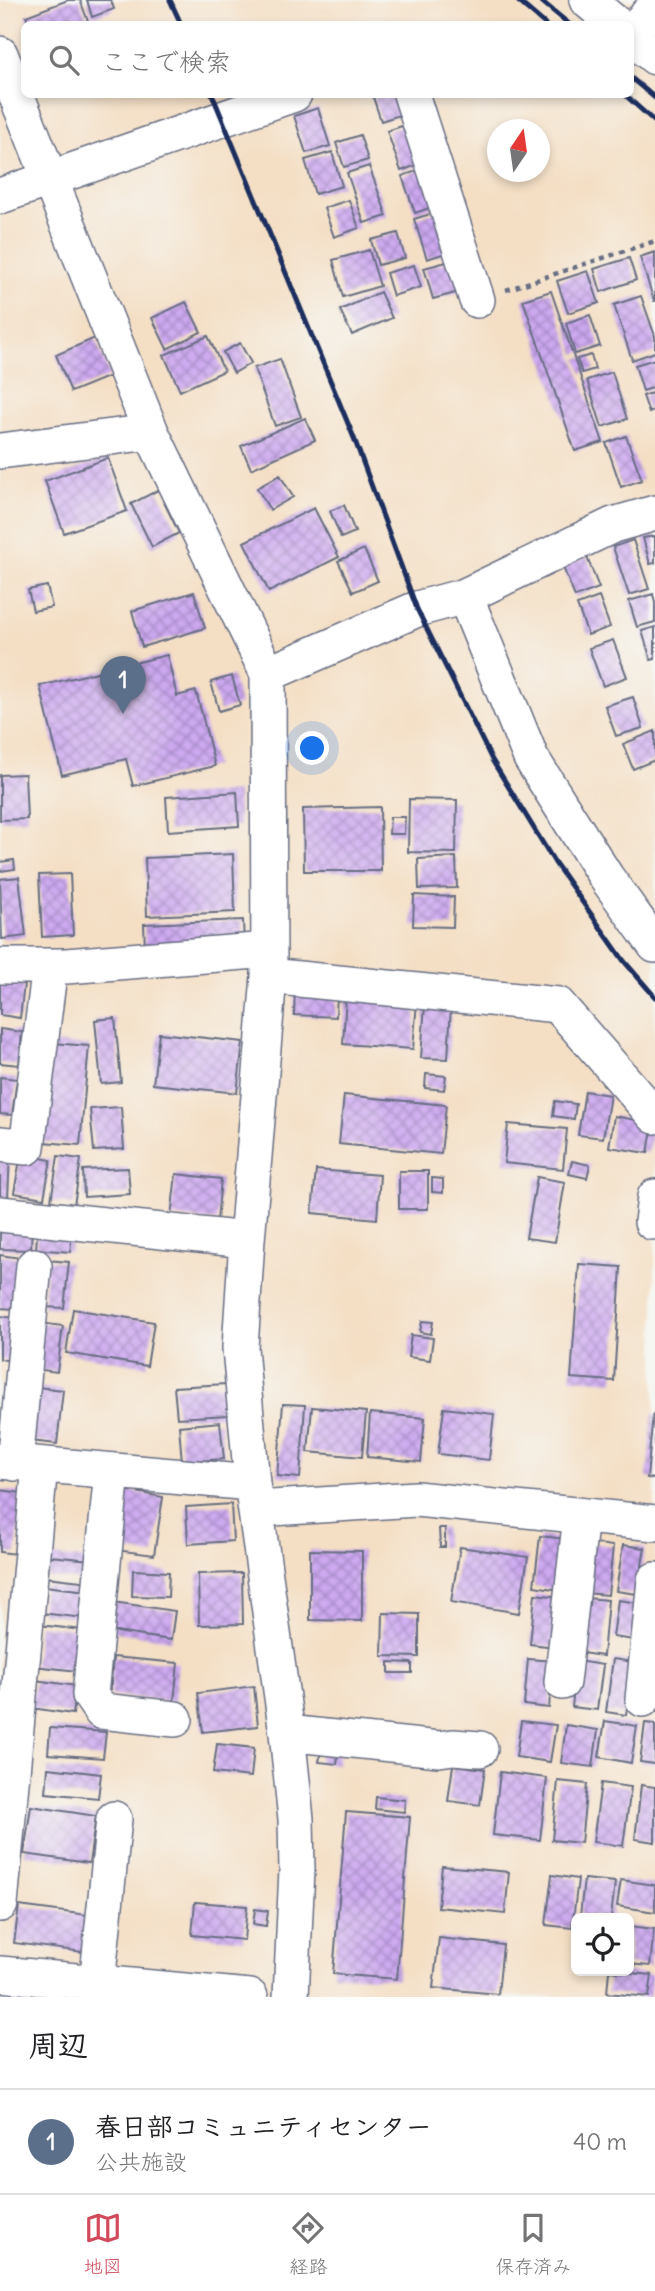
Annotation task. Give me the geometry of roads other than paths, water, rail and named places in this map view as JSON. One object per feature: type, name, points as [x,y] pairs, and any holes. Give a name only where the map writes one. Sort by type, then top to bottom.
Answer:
[{"type":"street","points":[[587,0],[612,21]]},
{"type":"street","points":[[634,32],[655,7]]},
{"type":"street","points":[[634,38],[655,57]]},
{"type":"street","points":[[0,54],[151,432],[268,674],[269,963],[240,1348],[254,1496],[287,1733],[296,1819],[297,1870],[291,1997]]},
{"type":"street","points":[[0,196],[50,181],[283,98]]},
{"type":"street","points":[[412,98],[477,300]]},
{"type":"street","points":[[0,451],[151,432]]},
{"type":"street","points":[[268,674],[417,609],[465,596],[613,525],[655,513]]},
{"type":"street","points":[[465,596],[530,758],[606,877],[655,945]]},
{"type":"street","points":[[0,966],[269,963],[558,1005],[655,1116]]},
{"type":"street","points":[[0,1144],[27,1147],[50,966]]},
{"type":"street","points":[[0,1214],[247,1240]]},
{"type":"street","points":[[0,1904],[18,1463],[34,1266]]},
{"type":"street","points":[[18,1463],[112,1471],[254,1496],[416,1499],[655,1523]]},
{"type":"street","points":[[112,1471],[90,1695],[100,1711],[175,1718]]},
{"type":"street","points":[[562,1682],[581,1516]]},
{"type":"street","points":[[643,1699],[655,1580]]},
{"type":"street","points":[[287,1733],[439,1749],[453,1746],[480,1749]]},
{"type":"street","points":[[78,1987],[114,1819]]},
{"type":"street","points":[[0,1974],[78,1987],[230,1996]]},
{"type":"railway","points":[[170,0],[180,21]]},
{"type":"railway","points":[[517,0],[542,21]]},
{"type":"railway","points":[[540,0],[565,21]]},
{"type":"railway","points":[[634,80],[655,98]]},
{"type":"railway","points":[[214,98],[354,438],[417,609],[492,760],[555,863],[624,961],[655,997]]},
{"type":"railway","points":[[628,98],[655,122]]},
{"type":"place","name":"春日部コミュニティセンター","points":[[123,714]]}]
